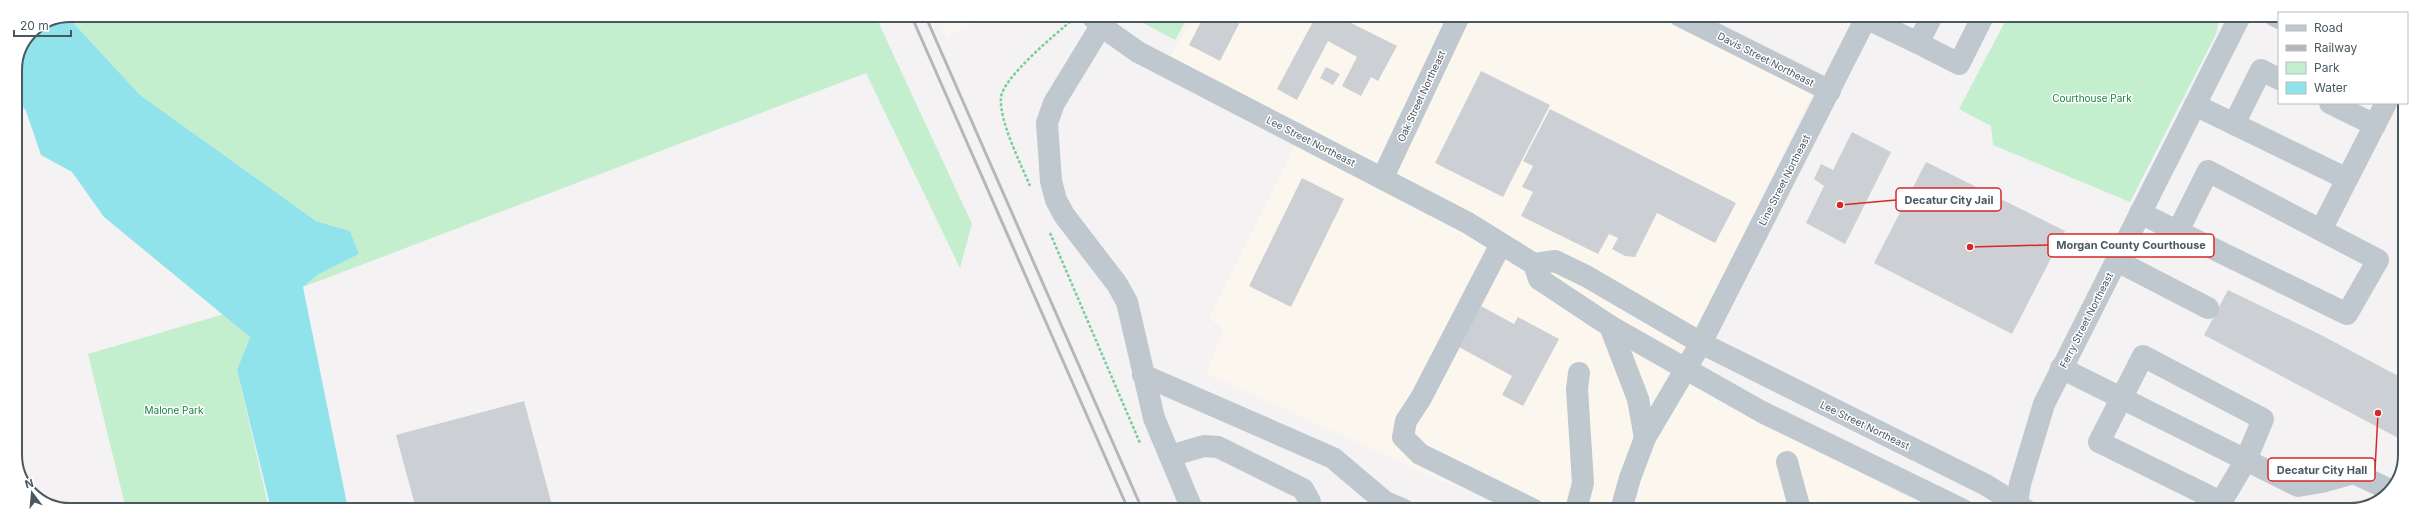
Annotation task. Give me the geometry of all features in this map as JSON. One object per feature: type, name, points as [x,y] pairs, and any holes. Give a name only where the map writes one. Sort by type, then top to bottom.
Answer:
[{"type":"street","points":[[1095,22],[1054,103],[1047,123],[1051,181],[1056,200],[1064,215],[1117,284],[1126,302],[1154,418],[1189,503]]},
{"type":"street","name":"Lee Street Northeast","points":[[1097,22],[1138,52],[1468,222],[1534,264],[1555,261],[1586,276],[1701,343],[1986,485],[2012,503]]},
{"type":"street","name":"Oak Street Northeast","points":[[1383,177],[1456,22]]},
{"type":"street","name":"Davis Street Northeast","points":[[1692,22],[1830,91]]},
{"type":"street","name":"Line Street Northeast","points":[[1701,343],[1830,91],[1864,22]]},
{"type":"street","points":[[1876,22],[1960,64],[1980,22]]},
{"type":"street","points":[[1918,43],[1929,22]]},
{"type":"street","name":"Ferry Street Northeast","points":[[2020,503],[2038,421],[2061,368],[2117,261],[2237,22]]},
{"type":"street","points":[[2234,124],[2261,70],[2278,78]]},
{"type":"street","points":[[2332,104],[2375,124]]},
{"type":"street","points":[[2321,230],[2385,104]]},
{"type":"street","points":[[2195,105],[2347,179]]},
{"type":"street","points":[[2140,213],[2347,314],[2378,260],[2208,171],[2178,231]]},
{"type":"street","points":[[1502,244],[1421,398],[1406,421],[1402,437],[1420,454],[1520,503]]},
{"type":"street","points":[[2117,261],[2208,308]]},
{"type":"street","points":[[1534,264],[1539,279],[1610,326],[1762,412],[1948,503]]},
{"type":"street","points":[[1610,326],[1638,399],[1645,438]]},
{"type":"street","points":[[1624,503],[1630,478],[1645,438],[1701,343]]},
{"type":"street","points":[[2143,356],[2263,419],[2246,460],[2221,502],[2099,442],[2143,356]]},
{"type":"street","points":[[2061,368],[2298,486],[2322,482],[2354,473],[2385,488]]},
{"type":"street","points":[[1578,503],[1583,483],[1578,389],[1579,373]]},
{"type":"street","points":[[1144,375],[1333,458],[1387,503]]},
{"type":"street","points":[[1170,456],[1204,446],[1218,447],[1303,489],[1310,503]]},
{"type":"street","points":[[1787,462],[1798,503]]},
{"type":"street","points":[[1913,486],[1929,503]]},
{"type":"shaded area","points":[[940,22],[978,22],[947,37]]},
{"type":"shaded area","points":[[1190,22],[1715,22],[1821,76],[1674,375],[1919,503],[1510,503],[1444,482],[1206,373],[1224,330],[1209,318],[1304,128],[1168,60]]},
{"type":"green space","points":[[73,22],[878,22],[972,224],[960,268],[866,73],[303,287],[319,274],[359,254],[350,231],[316,221],[140,95]]},
{"type":"green space","points":[[1141,22],[1185,22],[1175,40]]},
{"type":"green space","name":"Courthouse Park","points":[[2005,22],[2219,22],[2216,34],[2130,202],[1993,145],[1991,126],[1959,109]]},
{"type":"green space","name":"Malone Park","points":[[224,314],[250,337],[237,370],[268,503],[125,503],[88,354]]},
{"type":"water","points":[[73,22],[140,95],[316,221],[350,231],[359,254],[319,274],[303,287],[347,503],[270,503],[237,370],[250,337],[104,217],[72,172],[41,155],[26,111],[22,106],[22,70],[23,61],[30,43],[43,30],[61,23]]},
{"type":"building","points":[[1201,22],[1240,22],[1220,61],[1189,45]]},
{"type":"building","points":[[1313,22],[1349,22],[1397,46],[1378,81],[1371,77],[1361,96],[1342,86],[1357,57],[1328,41],[1297,100],[1277,89]]},
{"type":"building","points":[[1326,67],[1340,74],[1333,85],[1320,78]]},
{"type":"building","points":[[1481,71],[1550,105],[1503,197],[1435,163]]},
{"type":"building","points":[[1550,109],[1736,203],[1715,243],[1657,213],[1635,257],[1625,256],[1612,249],[1618,238],[1609,234],[1598,254],[1521,216],[1533,192],[1522,187],[1533,166],[1523,161]]},
{"type":"building","points":[[1852,132],[1891,152],[1845,244],[1806,223],[1824,186],[1814,179],[1821,164],[1833,170]]},
{"type":"building","points":[[1926,162],[2065,231],[2012,334],[1874,263]]},
{"type":"building","points":[[1302,178],[1344,199],[1291,307],[1249,286]]},
{"type":"building","points":[[2228,290],[2323,336],[2398,376],[2398,438],[2204,335]]},
{"type":"building","points":[[1481,306],[1514,324],[1518,317],[1559,339],[1523,406],[1502,395],[1512,376],[1459,347]]},
{"type":"building","points":[[524,401],[551,503],[414,503],[396,435]]},
{"type":"railway","points":[[914,22],[1125,503]]},
{"type":"railway","points":[[928,22],[1139,503]]},
{"type":"place","name":"Decatur City Jail","points":[[1840,205]]},
{"type":"place","name":"Morgan County Courthouse","points":[[1970,247]]},
{"type":"place","name":"Decatur City Hall","points":[[2378,413]]}]
